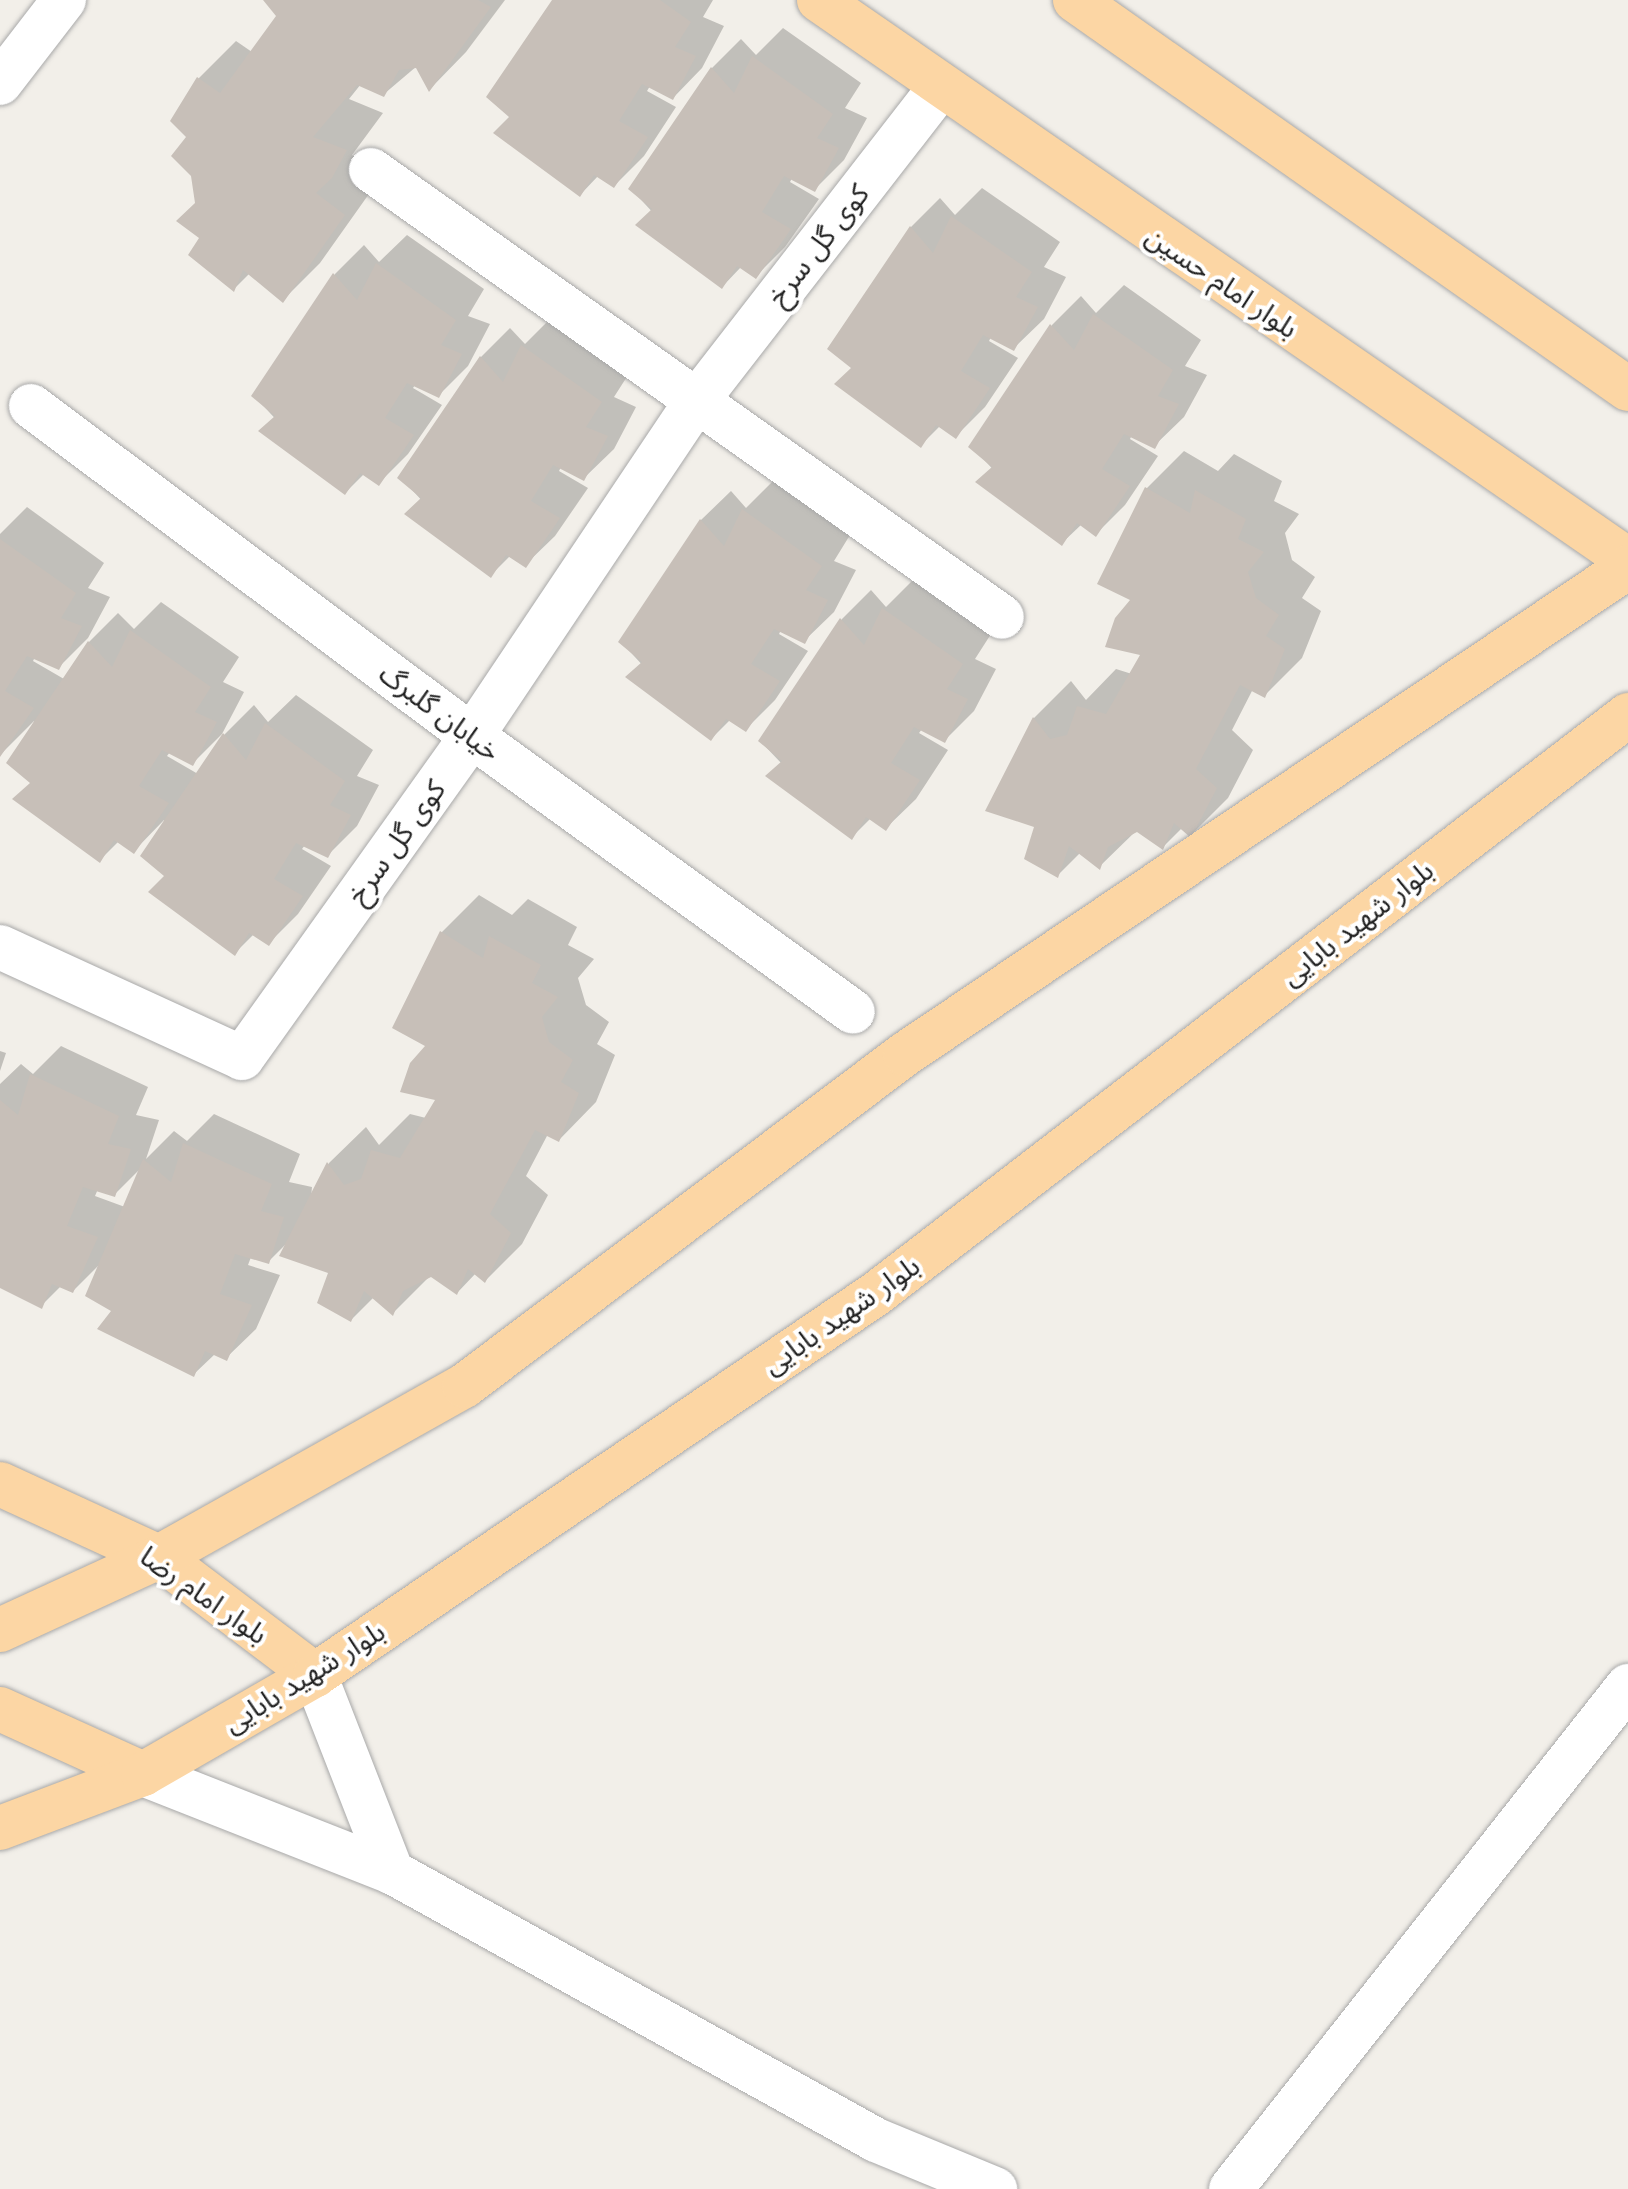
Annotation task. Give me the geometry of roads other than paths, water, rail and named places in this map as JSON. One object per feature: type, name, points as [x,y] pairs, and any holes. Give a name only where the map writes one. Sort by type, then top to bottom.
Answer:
[{"type":"main road","name":"بلوار امام حسین","points":[[819,0],[940,88],[1628,560]]},
{"type":"main road","points":[[1075,0],[1628,389]]},
{"type":"main road","points":[[0,1630],[159,1557],[464,1386],[905,1054],[1628,567]]},
{"type":"main road","name":"بلوار شهید بابایی","points":[[0,1828],[143,1774],[315,1675],[877,1293],[1628,715]]},
{"type":"main road","name":"بلوار امام رضا","points":[[0,1484],[159,1557],[315,1675]]},
{"type":"main road","points":[[0,1709],[143,1774]]},
{"type":"street","points":[[0,83],[64,0]]},
{"type":"street","name":"کوی گل سرخ","points":[[0,947],[242,1058],[472,736],[696,402],[940,88]]},
{"type":"street","points":[[371,170],[1002,617]]},
{"type":"street","name":"خیابان گلبرگ","points":[[31,406],[472,736],[853,1012]]},
{"type":"street","points":[[315,1675],[392,1872]]},
{"type":"street","points":[[1231,2189],[1628,1686]]},
{"type":"street","points":[[143,1774],[392,1872],[876,2140],[995,2189]]}]
